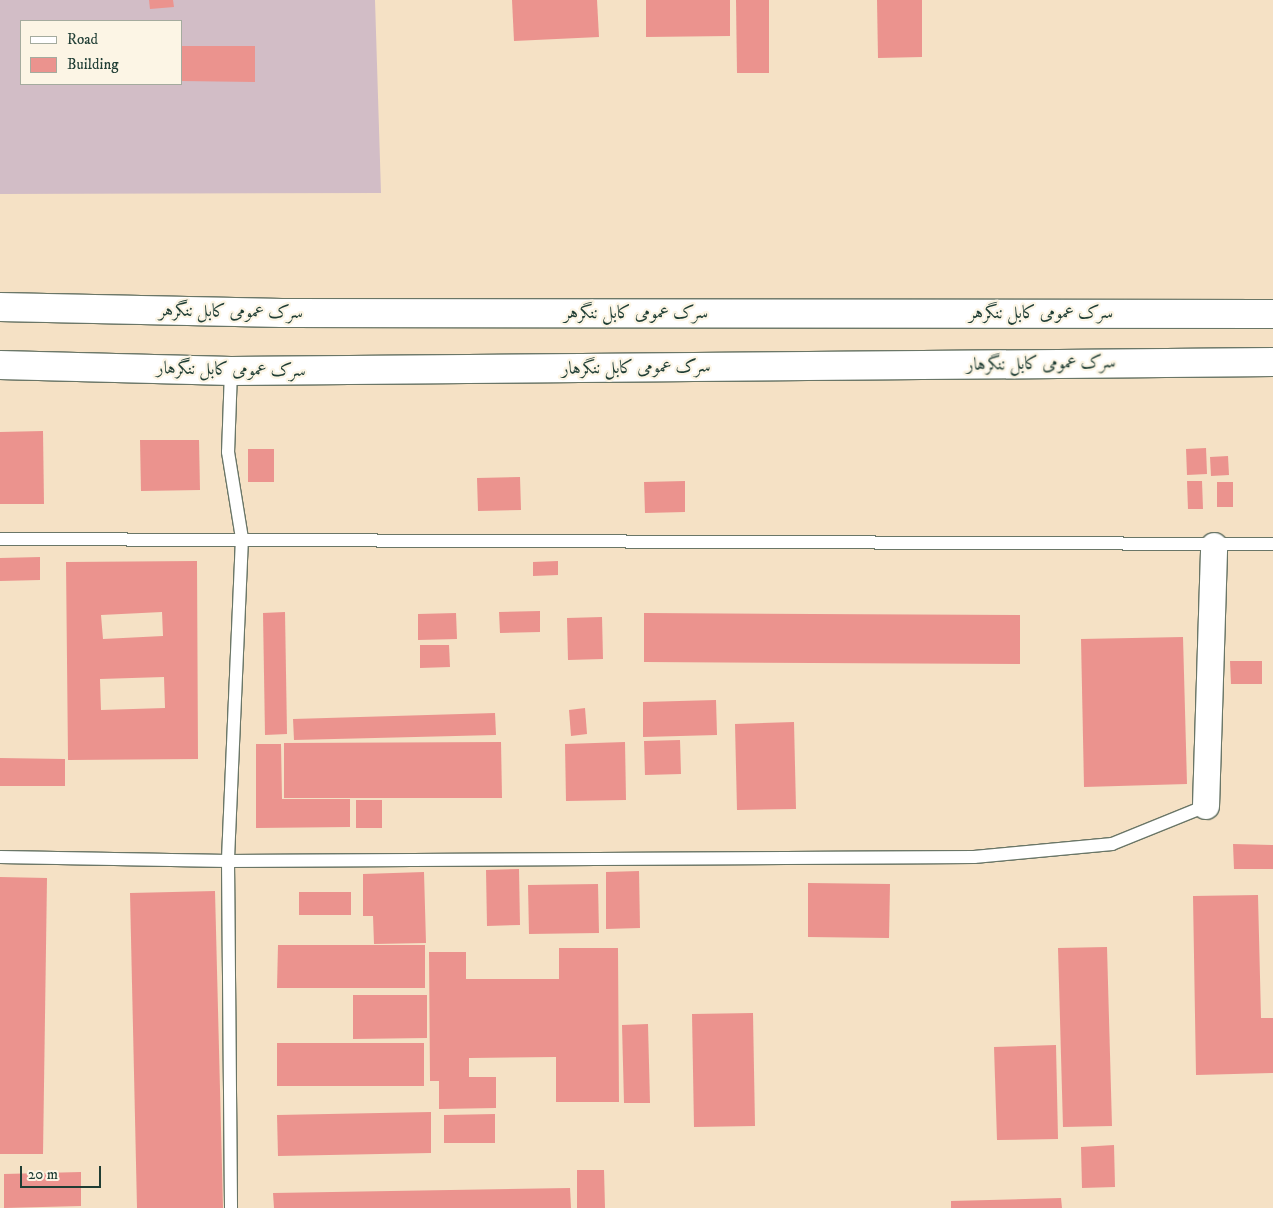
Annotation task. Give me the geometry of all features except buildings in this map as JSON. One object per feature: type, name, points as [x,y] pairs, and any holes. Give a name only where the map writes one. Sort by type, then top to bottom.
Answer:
[{"type":"highway","name":"سرک عمومی کابل ننگرهر","points":[[0,307],[282,313],[1273,314]]},
{"type":"highway","name":"سرک عمومی کابل ننگرهار","points":[[0,365],[231,371],[1273,362]]},
{"type":"street","points":[[1206,806],[1214,546]]},
{"type":"lane","points":[[231,371],[228,452],[242,538],[228,861],[231,1208]]},
{"type":"lane","points":[[0,539],[242,538],[1214,546],[1273,544]]},
{"type":"lane","points":[[0,857],[228,861],[974,857],[1112,844],[1206,806]]},
{"type":"shaded area","points":[[0,0],[375,0],[381,193],[0,194]]}]
